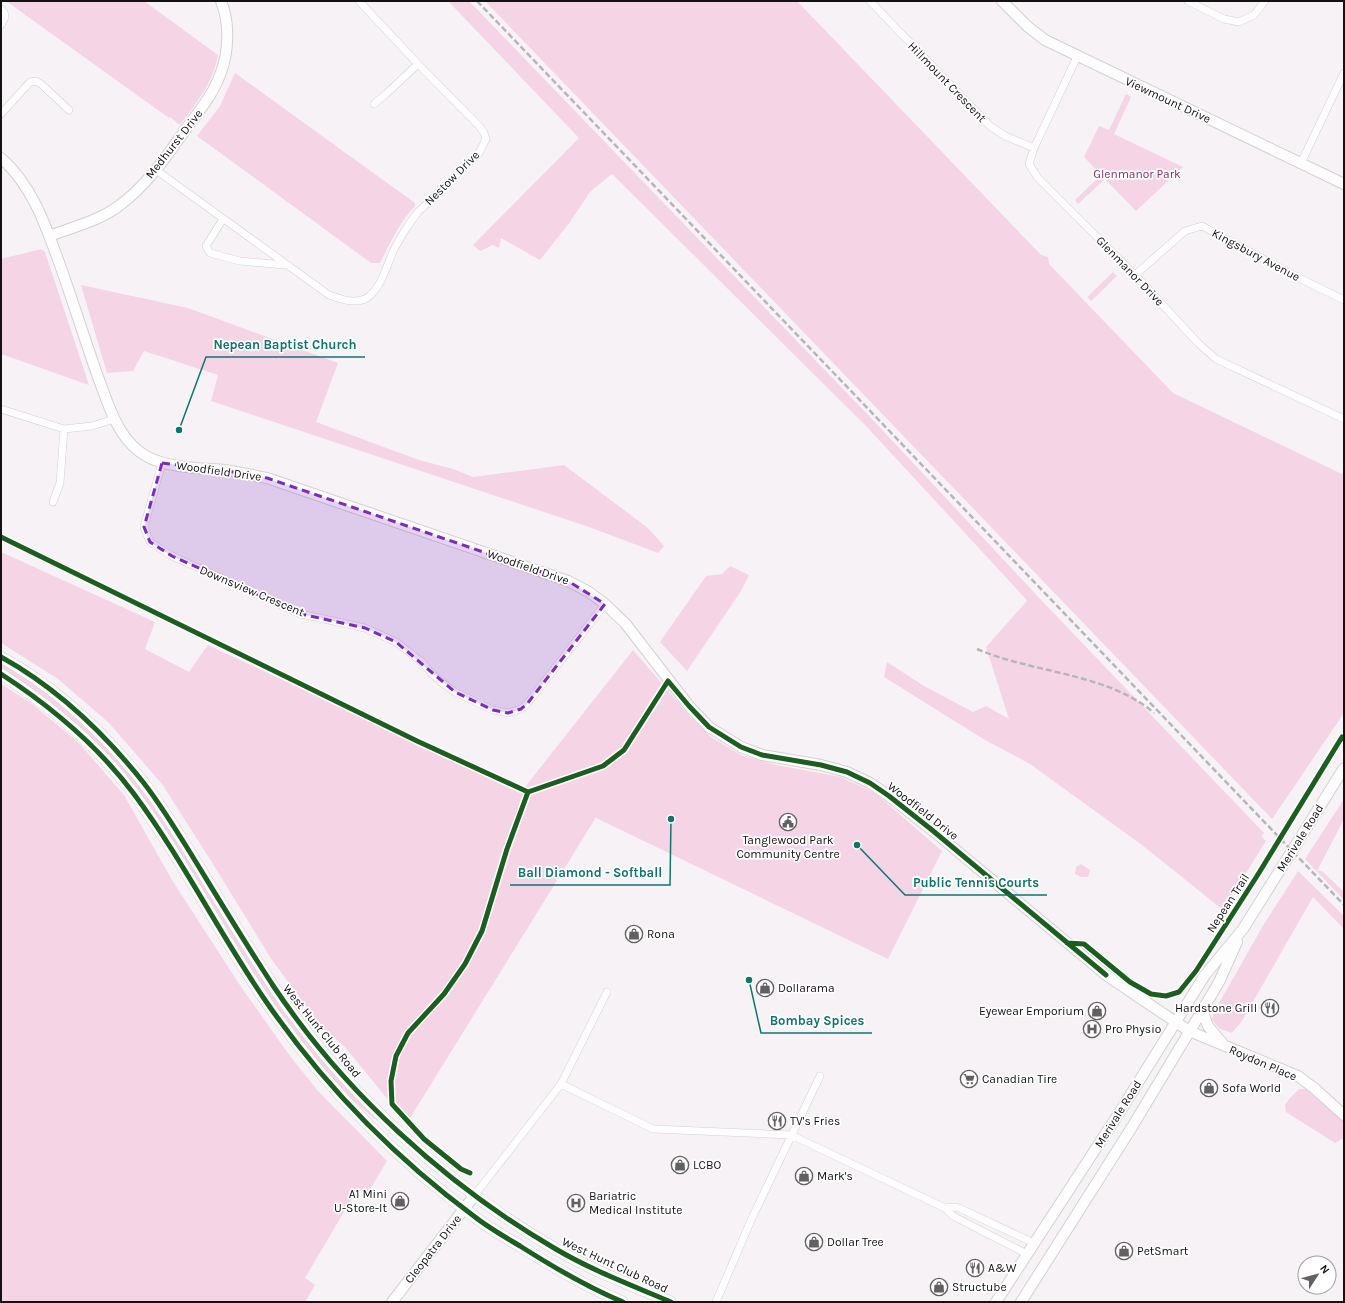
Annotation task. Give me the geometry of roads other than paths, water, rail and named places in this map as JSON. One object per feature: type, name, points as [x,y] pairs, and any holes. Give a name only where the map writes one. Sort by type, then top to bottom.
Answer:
[{"type":"main road","name":"West Hunt Club Road","points":[[1,657],[51,690],[79,713],[112,746],[144,784],[173,826],[274,988],[303,1027],[370,1105],[407,1140],[474,1196],[508,1219],[574,1259],[607,1275],[671,1302]]},
{"type":"main road","name":"West Hunt Club Road","points":[[1,674],[33,694],[66,721],[101,755],[134,794],[166,841],[262,995],[301,1048],[346,1101],[381,1138],[417,1170],[475,1217],[574,1279],[623,1302]]},
{"type":"street","name":"Medhurst Drive","points":[[49,236],[88,222],[115,208],[130,196],[156,170],[207,100],[221,74],[228,41],[226,22],[220,1]]},
{"type":"street","name":"Nestow Drive","points":[[156,170],[285,265],[329,295],[343,300],[358,301],[365,299],[372,294],[377,287],[392,253],[410,221],[479,153],[486,140],[480,127],[359,1]]},
{"type":"street","name":"Hillmount Crescent","points":[[870,1],[990,126],[1005,136],[1034,148]]},
{"type":"street","name":"Viewmount Drive","points":[[1002,1],[1030,29],[1045,40],[1077,57],[1301,162],[1344,184]]},
{"type":"street","points":[[1188,1],[1224,19],[1239,22],[1254,15],[1264,1]]},
{"type":"street","points":[[1,9],[4,12],[5,17],[1,25]]},
{"type":"street","name":"Glenmanor Drive","points":[[1077,57],[1034,148],[1029,164],[1038,178],[1135,275],[1198,343],[1216,359],[1344,419]]},
{"type":"street","points":[[374,104],[418,64]]},
{"type":"street","points":[[1301,162],[1344,75]]},
{"type":"street","points":[[1,114],[30,82],[36,81],[42,84],[69,110]]},
{"type":"street","name":"Woodfield Drive","points":[[1,158],[19,178],[39,210],[114,419],[124,435],[135,448],[147,457],[162,463],[228,471],[266,478],[568,581],[589,592],[605,604],[625,623],[689,706],[709,727],[741,747],[762,755],[821,765],[847,772],[870,783],[932,830],[1106,975],[1175,1022]]},
{"type":"street","name":"Nestow Drive","points":[[223,219],[206,246],[210,253],[240,261],[285,265]]},
{"type":"street","name":"Kingsbury Avenue","points":[[1135,275],[1185,231],[1202,226],[1295,276],[1344,300]]},
{"type":"street","points":[[1,409],[64,429],[92,426],[114,419]]},
{"type":"street","points":[[53,502],[60,483],[64,429]]},
{"type":"street","name":"Downsview Crescent","points":[[162,463],[144,527],[150,542],[172,556],[301,614],[365,628],[396,642],[422,662],[430,672],[455,692],[493,710],[508,713],[521,709],[527,704],[605,604]]},
{"type":"street","name":"Merivale Road","points":[[996,1302],[1121,1110],[1205,975],[1243,929],[1344,770]]},
{"type":"street","name":"Merivale Road","points":[[1021,1302],[1132,1127],[1202,1010],[1218,982],[1243,929]]},
{"type":"street","points":[[474,1196],[561,1084],[607,992]]},
{"type":"street","points":[[1202,1010],[1208,1026],[1224,1046]]},
{"type":"street","name":"Roydon Place","points":[[1175,1022],[1189,1031],[1298,1076],[1344,1115]]},
{"type":"street","points":[[716,1302],[752,1218],[820,1076]]},
{"type":"street","points":[[561,1084],[653,1129],[791,1135],[945,1208],[953,1216],[1027,1254]]},
{"type":"street","name":"Cleopatra Drive","points":[[392,1302],[474,1196]]},
{"type":"street","points":[[945,1208],[956,1207],[1034,1243]]},
{"type":"railway","points":[[477,1],[1344,905]]},
{"type":"railway","points":[[977,649],[1021,664],[1069,675],[1115,690],[1135,700],[1154,713]]},
{"type":"place","name":"Nepean Baptist Church","points":[[179,430]]},
{"type":"place","name":"Ball Diamond - Softball","points":[[671,819]]},
{"type":"place","name":"Tanglewood Park Community Centre","points":[[788,822]]},
{"type":"place","name":"Public Tennis Courts","points":[[857,845]]},
{"type":"place","name":"Rona","points":[[634,934]]},
{"type":"place","name":"Bombay Spices","points":[[749,980]]},
{"type":"place","name":"Dollarama","points":[[765,988]]},
{"type":"place","name":"Hardstone Grill","points":[[1270,1008]]},
{"type":"place","name":"Eyewear Emporium","points":[[1097,1011]]},
{"type":"place","name":"Pro Physio","points":[[1092,1029]]},
{"type":"place","name":"Canadian Tire","points":[[969,1079]]},
{"type":"place","name":"Sofa World","points":[[1209,1088]]},
{"type":"place","name":"TV's Fries","points":[[777,1121]]},
{"type":"place","name":"LCBO","points":[[680,1165]]},
{"type":"place","name":"Mark's","points":[[804,1176]]},
{"type":"place","name":"A1 Mini U-Store-It","points":[[400,1201]]},
{"type":"place","name":"Bariatric Medical Institute","points":[[576,1203]]},
{"type":"place","name":"Dollar Tree","points":[[814,1242]]},
{"type":"place","name":"PetSmart","points":[[1124,1251]]},
{"type":"place","name":"A&W","points":[[975,1268]]},
{"type":"place","name":"Structube","points":[[939,1287]]},
{"type":"park label","name":"Glenmanor Park","points":[[1137,174]]}]
